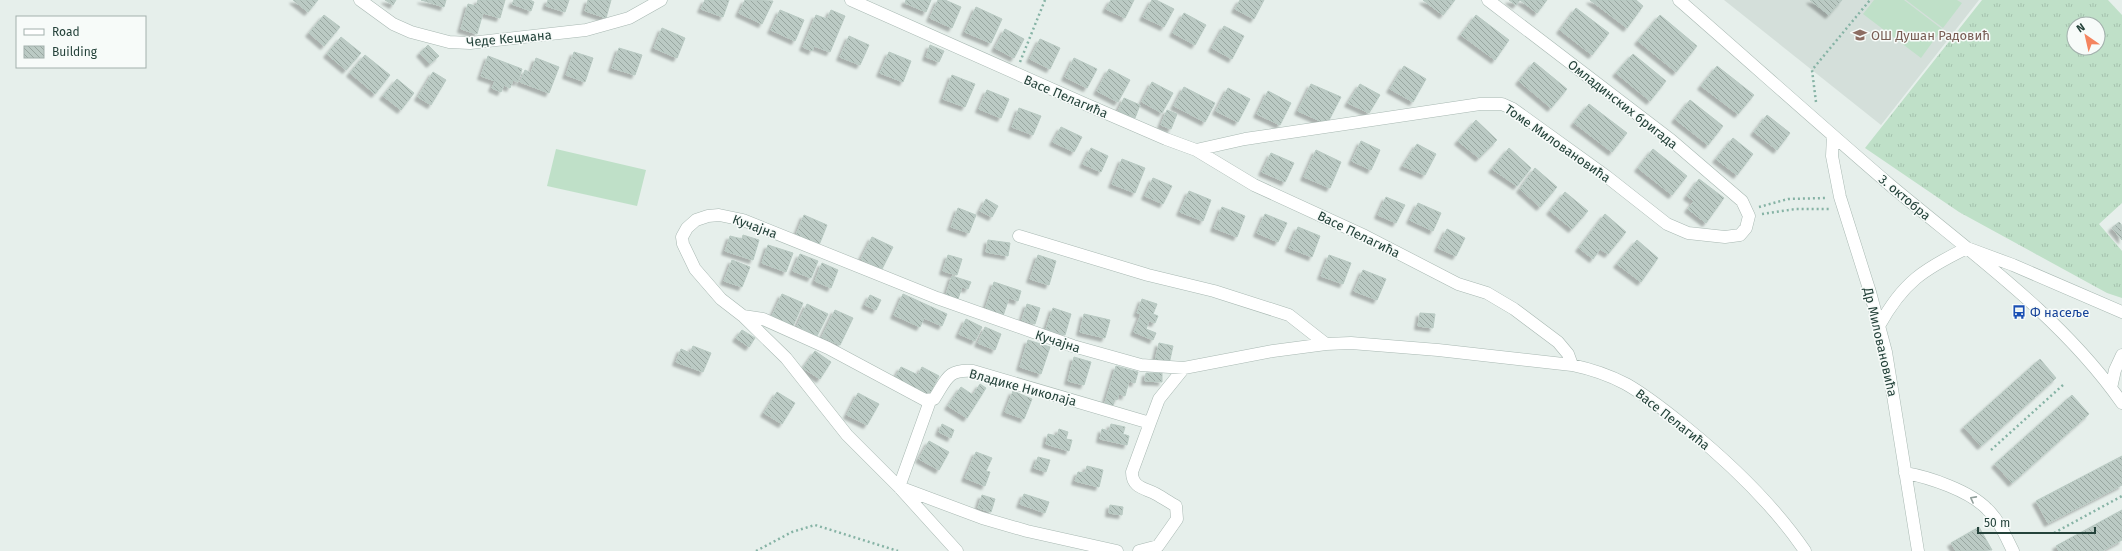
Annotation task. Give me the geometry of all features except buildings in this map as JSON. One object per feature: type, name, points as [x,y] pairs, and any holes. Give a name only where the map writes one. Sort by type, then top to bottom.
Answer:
[{"type":"street","name":"Чеде Кецмана","points":[[360,0],[393,24],[411,32],[449,42],[470,43],[586,30],[629,18],[661,0]]},
{"type":"street","name":"Васе Пелагића","points":[[851,0],[1015,74],[1166,139],[1196,150],[1254,185],[1365,236],[1458,284],[1487,293],[1514,309],[1558,342],[1568,354],[1572,365],[1597,371],[1626,384],[1658,404],[1705,442],[1754,488],[1789,527],[1805,551]]},
{"type":"street","name":"Омладинских бригада","points":[[1488,0],[1671,140],[1742,202],[1749,216]]},
{"type":"street","name":"3. октобра","points":[[1678,0],[1833,136],[1967,248],[2050,321],[2082,353],[2112,388],[2122,403]]},
{"type":"street","name":"Томе Миловановића","points":[[1196,150],[1245,139],[1352,124],[1423,112],[1480,104],[1502,104],[1513,109],[1606,176],[1667,224],[1688,233],[1725,237],[1740,235],[1746,228],[1749,216]]},
{"type":"street","name":"Др Миловановића","points":[[1833,136],[1832,156],[1843,210],[1870,292],[1893,391],[1918,551]]},
{"type":"street","name":"Кучајна","points":[[1117,551],[1027,531],[982,518],[898,487],[847,435],[786,358],[743,316],[721,299],[688,256],[682,237],[686,228],[696,220],[719,215],[743,220],[937,298],[1059,341],[1141,365],[1184,368],[1326,344],[1351,343],[1438,350],[1572,365]]},
{"type":"street","points":[[1019,236],[1148,275],[1214,291],[1289,315],[1326,344]]},
{"type":"street","points":[[1879,326],[1890,307],[1920,273],[1967,248],[2013,265],[2122,312]]},
{"type":"street","points":[[743,316],[763,319],[828,348],[930,401],[898,487],[957,551]]},
{"type":"street","points":[[2112,388],[2115,370],[2122,355]]},
{"type":"street","points":[[1139,551],[1158,546],[1170,532],[1177,519],[1176,506],[1155,493],[1139,487],[1132,478],[1132,472],[1160,399],[1184,368]]},
{"type":"street","name":"Владике Николаја","points":[[930,401],[934,399],[951,374],[959,370],[973,371],[1150,423]]},
{"type":"street","points":[[1905,473],[1923,476],[1982,504],[1995,518],[2013,551]]},
{"type":"path","points":[[1015,74],[1045,0]]},
{"type":"path","points":[[1815,99],[1812,70],[1870,0]]},
{"type":"path","points":[[1742,202],[1758,207],[1788,199],[1840,197]]},
{"type":"path","points":[[1749,216],[1796,209],[1817,208],[1843,210]]},
{"type":"path","points":[[1991,450],[2063,385]]},
{"type":"path","points":[[2054,533],[2122,496]]},
{"type":"path","points":[[756,551],[792,532],[815,525],[898,551]]},
{"type":"shaded area","name":"ОШ Душан Радовић","points":[[1724,0],[1979,0],[1881,125]]},
{"type":"green space","points":[[1874,0],[1904,0],[1942,29],[1921,58],[1863,14]]},
{"type":"green space","points":[[1906,0],[1957,0],[1962,3],[1943,28]]},
{"type":"green space","points":[[1982,0],[2108,0],[2122,15],[2122,203],[2099,224],[2122,251],[2122,298],[2107,293],[1959,212],[1865,148]]},
{"type":"green space","points":[[556,149],[646,170],[637,206],[547,186]]},
{"type":"place","name":"ОШ Душан Радовић","points":[[1860,35]]},
{"type":"place","name":"Ф насеље","points":[[2019,312]]}]
